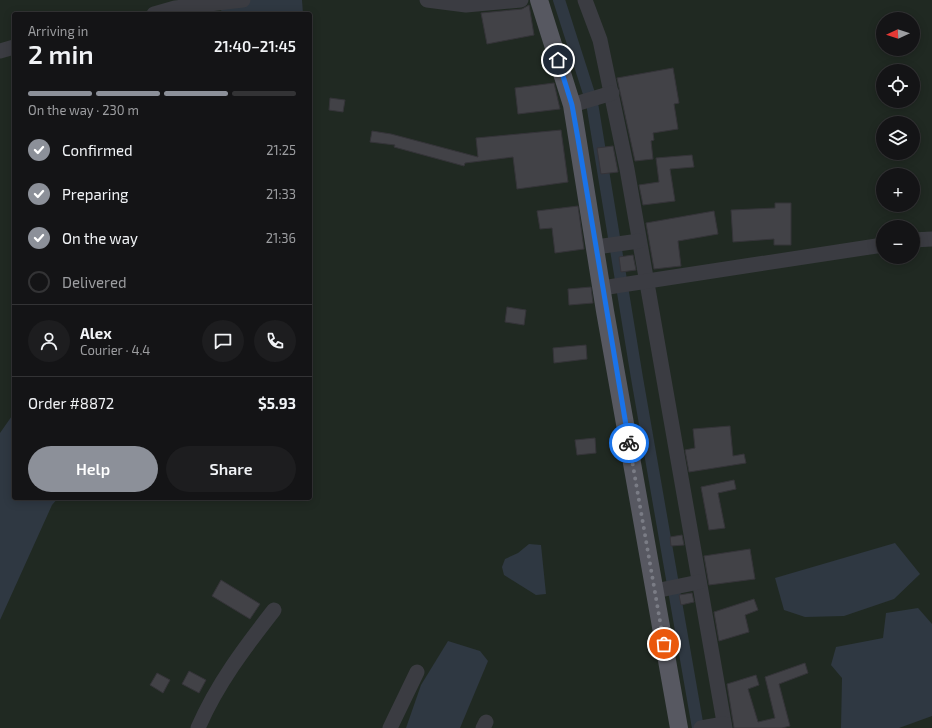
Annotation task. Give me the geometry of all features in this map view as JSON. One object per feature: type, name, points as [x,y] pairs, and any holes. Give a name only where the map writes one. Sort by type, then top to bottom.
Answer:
[{"type":"main road","points":[[538,0],[578,103],[604,246],[602,288],[679,728]]},
{"type":"street","points":[[161,12],[175,8],[243,0]]},
{"type":"street","points":[[427,0],[466,5],[521,0]]},
{"type":"street","points":[[585,0],[600,40],[607,94],[699,582],[716,726]]},
{"type":"street","points":[[0,51],[12,48]]},
{"type":"street","points":[[578,103],[607,94]]},
{"type":"street","points":[[920,240],[932,239]]},
{"type":"street","points":[[604,246],[634,241]]},
{"type":"street","points":[[602,288],[876,246]]},
{"type":"street","points":[[655,590],[699,582]]},
{"type":"street","points":[[198,728],[206,710],[234,661],[274,610]]},
{"type":"street","points":[[390,728],[417,672]]},
{"type":"shaded area","points":[[0,0],[932,0],[932,728],[0,728]]},
{"type":"shaded area","points":[[219,0],[302,0],[303,12],[222,12]]},
{"type":"shaded area","points":[[12,416],[12,500],[56,500],[52,505],[0,620],[0,433]]},
{"type":"shaded area","points":[[895,543],[920,574],[894,599],[844,616],[805,617],[784,610],[775,578]]},
{"type":"shaded area","points":[[529,544],[541,545],[546,594],[536,595],[504,575],[502,567],[505,559],[518,553]]},
{"type":"shaded area","points":[[918,608],[932,624],[932,716],[899,728],[841,728],[842,678],[831,665],[836,647],[883,638],[886,613]]},
{"type":"shaded area","points":[[448,641],[480,651],[488,661],[460,728],[406,728],[421,685]]},
{"type":"building","points":[[529,5],[534,35],[487,44],[481,13],[522,9]]},
{"type":"building","points":[[673,68],[679,103],[674,104],[678,129],[653,133],[654,140],[651,141],[653,159],[635,161],[617,78]]},
{"type":"building","points":[[554,83],[560,109],[518,114],[515,88]]},
{"type":"building","points":[[330,98],[345,100],[343,112],[329,110]]},
{"type":"building","points":[[561,130],[568,182],[517,189],[513,157],[465,163],[464,166],[394,147],[395,145],[370,142],[372,131],[391,134],[478,157],[476,138]]},
{"type":"building","points":[[613,146],[618,172],[601,174],[597,148]]},
{"type":"building","points":[[692,155],[694,167],[670,169],[675,201],[643,205],[639,185],[659,182],[656,158]]},
{"type":"building","points":[[775,203],[791,203],[791,245],[774,245],[774,239],[733,242],[731,210],[775,208]]},
{"type":"building","points":[[578,206],[584,249],[555,253],[552,228],[540,229],[537,211]]},
{"type":"building","points":[[714,211],[718,234],[678,241],[681,266],[654,269],[646,223]]},
{"type":"building","points":[[633,255],[636,270],[621,272],[619,257]]},
{"type":"building","points":[[591,287],[593,303],[569,305],[568,289]]},
{"type":"building","points":[[507,307],[526,310],[524,325],[505,322]]},
{"type":"building","points":[[586,345],[587,359],[554,363],[553,348]]},
{"type":"building","points":[[730,426],[733,456],[744,454],[746,463],[689,472],[685,450],[695,448],[693,429]]},
{"type":"building","points":[[595,438],[596,453],[577,455],[575,440]]},
{"type":"building","points":[[734,480],[736,489],[718,493],[725,528],[709,530],[701,487]]},
{"type":"building","points":[[682,535],[684,545],[671,546],[670,537]]},
{"type":"building","points":[[750,549],[755,579],[709,585],[704,556]]},
{"type":"building","points":[[221,580],[260,604],[250,619],[212,596]]},
{"type":"building","points":[[692,593],[694,602],[681,605],[679,595]]},
{"type":"building","points":[[754,599],[758,610],[745,615],[749,632],[719,641],[714,612]]},
{"type":"building","points":[[805,663],[808,673],[779,684],[790,726],[782,728],[734,728],[727,684],[756,675],[759,685],[748,689],[758,722],[775,718],[765,677]]},
{"type":"building","points":[[189,671],[206,680],[199,693],[182,684]]},
{"type":"building","points":[[157,673],[170,680],[163,693],[150,685]]},
{"type":"waterway","points":[[559,0],[592,103],[637,378],[698,728]]},
{"type":"way so far","points":[[629,443],[664,644]]},
{"type":"route","points":[[558,60],[572,105],[629,443]]}]
